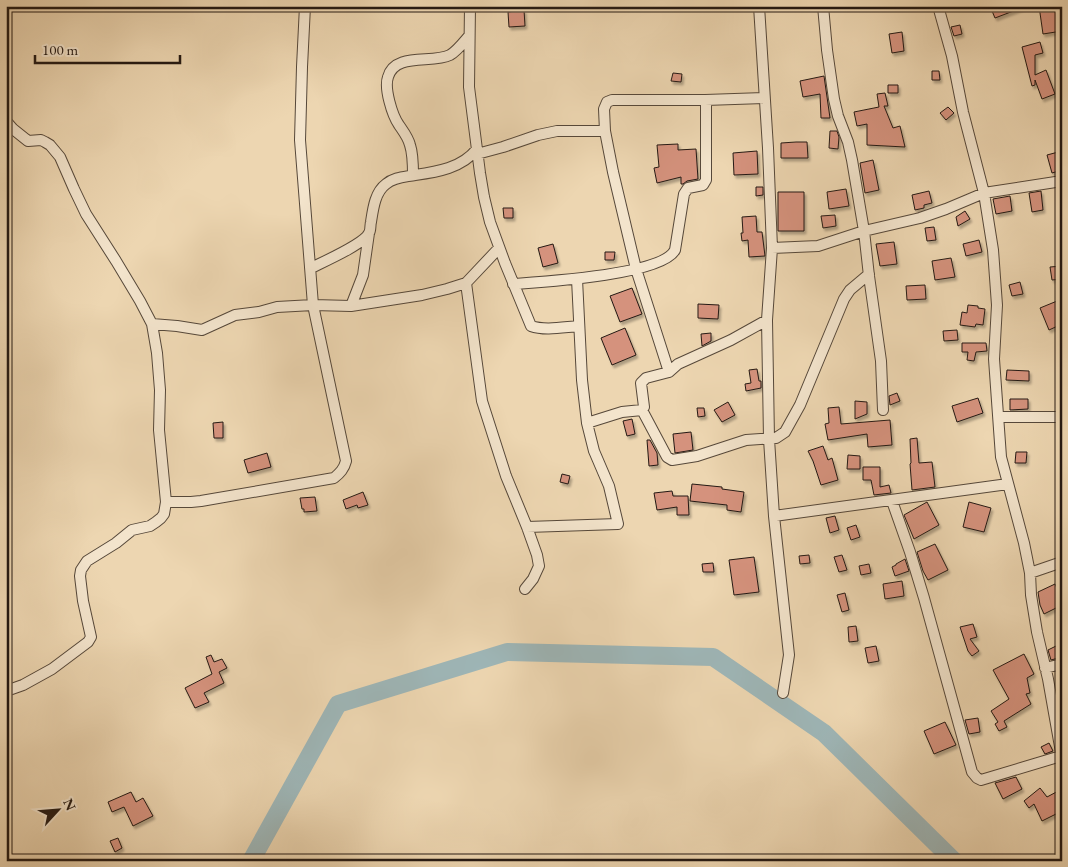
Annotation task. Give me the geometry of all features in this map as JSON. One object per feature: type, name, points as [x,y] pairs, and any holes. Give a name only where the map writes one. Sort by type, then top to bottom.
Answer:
[{"type":"street","points":[[166,502],[191,502],[213,499],[334,478],[341,472],[346,461],[313,305],[300,140],[305,6]]},
{"type":"street","points":[[470,6],[469,87],[487,213],[530,326],[537,328],[579,326]]},
{"type":"street","points":[[759,6],[772,248],[767,320],[770,439],[774,516],[789,655],[783,693]]},
{"type":"street","points":[[823,6],[834,99],[848,142],[864,232],[868,274],[881,361],[883,410]]},
{"type":"street","points":[[892,501],[924,598],[972,772],[981,780],[1061,757],[1035,623],[1030,573],[1001,457],[994,359],[997,305],[993,250],[984,193],[963,112],[952,56],[938,6]]},
{"type":"street","points":[[413,175],[411,146],[392,111],[387,77],[392,69],[405,61],[442,57],[450,54],[469,36]]},
{"type":"street","points":[[669,372],[636,269],[613,172],[605,131],[604,109],[607,102],[612,100],[764,98]]},
{"type":"street","points":[[513,284],[577,278],[636,269],[654,263],[674,252],[684,194],[688,188],[703,185],[706,180],[706,100]]},
{"type":"street","points":[[6,122],[28,141],[41,140],[47,143],[60,157],[86,214],[116,261],[152,324],[160,390],[159,430],[166,502],[164,514],[156,522],[150,526],[132,530],[84,564],[80,576],[91,637],[88,642],[52,669],[6,691]]},
{"type":"street","points":[[351,306],[363,276],[375,202],[384,185],[398,178],[430,173],[457,165],[477,152],[503,147],[538,135],[557,131],[605,131]]},
{"type":"street","points":[[772,248],[818,246],[920,218],[984,193],[1062,181]]},
{"type":"street","points":[[311,268],[359,243],[369,233]]},
{"type":"street","points":[[152,324],[202,330],[235,315],[278,307],[313,305],[351,306],[448,289],[466,283],[499,248]]},
{"type":"street","points":[[767,320],[731,340],[678,364],[669,372],[643,380],[641,383],[644,406],[642,410],[667,457],[671,460],[697,456],[746,440],[776,438],[785,432],[800,404],[844,299],[855,285],[868,274]]},
{"type":"street","points":[[527,527],[618,524],[609,486],[594,451],[587,423],[582,380],[577,278]]},
{"type":"street","points":[[466,283],[482,401],[506,476],[537,554],[539,566],[533,579],[525,589]]},
{"type":"street","points":[[587,423],[622,412],[642,410]]},
{"type":"street","points":[[999,417],[1062,417]]},
{"type":"street","points":[[774,516],[1008,484]]},
{"type":"street","points":[[1030,573],[1062,562]]},
{"type":"street","points":[[1045,668],[1062,664]]},
{"type":"building","points":[[990,6],[1024,6],[1024,7],[995,18]]},
{"type":"building","points":[[1039,6],[1062,6],[1062,31],[1043,34]]},
{"type":"building","points":[[524,10],[525,26],[509,27],[508,12]]},
{"type":"building","points":[[960,25],[962,34],[954,36],[951,27]]},
{"type":"building","points":[[902,32],[904,51],[892,53],[889,34]]},
{"type":"building","points":[[1040,42],[1043,53],[1035,55],[1035,75],[1046,70],[1055,94],[1042,99],[1035,80],[1035,85],[1032,86],[1022,47]]},
{"type":"building","points":[[932,71],[939,71],[940,80],[932,80]]},
{"type":"building","points":[[673,73],[682,74],[681,82],[671,81]]},
{"type":"building","points":[[824,76],[830,118],[821,118],[820,94],[803,97],[800,81]]},
{"type":"building","points":[[888,85],[898,85],[898,93],[888,93]]},
{"type":"building","points":[[885,93],[888,106],[884,106],[893,128],[900,126],[905,147],[867,145],[867,124],[857,126],[854,112],[879,107],[877,94]]},
{"type":"building","points":[[948,107],[954,113],[946,120],[940,113]]},
{"type":"building","points":[[830,131],[837,131],[839,137],[838,149],[829,148]]},
{"type":"building","points":[[807,142],[808,158],[781,158],[781,143]]},
{"type":"building","points":[[678,144],[678,150],[696,149],[698,179],[681,184],[681,177],[657,183],[654,168],[659,167],[657,145]]},
{"type":"building","points":[[757,151],[758,174],[734,175],[733,153]]},
{"type":"building","points":[[1062,151],[1062,170],[1052,173],[1047,155]]},
{"type":"building","points":[[873,160],[879,190],[865,193],[860,163]]},
{"type":"building","points":[[756,187],[763,187],[763,195],[756,196]]},
{"type":"building","points":[[846,189],[849,206],[829,209],[827,192]]},
{"type":"building","points":[[929,191],[932,203],[924,205],[924,208],[915,210],[912,195]]},
{"type":"building","points":[[1041,191],[1043,210],[1032,212],[1029,193]]},
{"type":"building","points":[[778,192],[804,192],[804,231],[778,231]]},
{"type":"building","points":[[1010,196],[1012,211],[996,214],[993,199]]},
{"type":"building","points":[[503,208],[513,208],[513,218],[504,218]]},
{"type":"building","points":[[965,211],[970,219],[958,226],[956,217]]},
{"type":"building","points":[[835,215],[836,226],[823,228],[821,216]]},
{"type":"building","points":[[756,216],[757,232],[762,232],[765,256],[749,257],[748,240],[742,241],[742,217]]},
{"type":"building","points":[[934,227],[936,240],[927,241],[925,228]]},
{"type":"building","points":[[979,240],[982,252],[966,256],[963,244]]},
{"type":"building","points":[[894,242],[897,264],[880,266],[876,244]]},
{"type":"building","points":[[553,244],[558,263],[543,267],[538,248]]},
{"type":"building","points":[[605,252],[615,252],[614,260],[605,260]]},
{"type":"building","points":[[951,258],[955,277],[935,280],[932,261]]},
{"type":"building","points":[[1062,266],[1062,279],[1052,280],[1050,267]]},
{"type":"building","points":[[1020,282],[1023,294],[1012,296],[1009,285]]},
{"type":"building","points":[[925,285],[926,299],[907,300],[906,286]]},
{"type":"building","points":[[632,288],[642,314],[620,322],[610,296]]},
{"type":"building","points":[[1062,299],[1062,324],[1049,330],[1040,308]]},
{"type":"building","points":[[698,304],[719,305],[718,319],[698,318]]},
{"type":"building","points":[[968,305],[985,309],[983,325],[976,324],[975,327],[960,325],[962,312],[967,313]]},
{"type":"building","points":[[625,328],[636,355],[612,365],[601,338]]},
{"type":"building","points":[[957,330],[958,340],[944,341],[943,331]]},
{"type":"building","points":[[711,333],[711,341],[702,346],[701,334]]},
{"type":"building","points":[[962,343],[986,343],[987,351],[976,352],[974,361],[967,360],[968,352],[962,352]]},
{"type":"building","points":[[757,369],[761,388],[746,391],[745,384],[751,383],[749,370]]},
{"type":"building","points":[[1007,370],[1029,371],[1029,381],[1006,380]]},
{"type":"building","points":[[897,393],[900,401],[890,405],[889,396]]},
{"type":"building","points":[[978,398],[983,413],[957,422],[952,406]]},
{"type":"building","points":[[1010,399],[1028,399],[1028,409],[1010,410]]},
{"type":"building","points":[[855,401],[867,402],[867,414],[855,419]]},
{"type":"building","points":[[728,402],[735,415],[722,422],[714,410]]},
{"type":"building","points":[[839,407],[841,424],[890,420],[892,445],[868,447],[867,434],[828,440],[825,424],[829,423],[828,408]]},
{"type":"building","points":[[697,408],[704,408],[705,416],[698,417]]},
{"type":"building","points":[[632,419],[635,434],[627,436],[623,421]]},
{"type":"building","points":[[223,422],[223,438],[214,438],[213,423]]},
{"type":"building","points":[[691,432],[693,450],[675,453],[673,434]]},
{"type":"building","points":[[917,438],[919,463],[932,462],[935,487],[912,490],[910,439]]},
{"type":"building","points":[[647,440],[650,440],[657,453],[658,465],[649,466]]},
{"type":"building","points":[[823,446],[828,460],[832,458],[838,480],[821,485],[808,451]]},
{"type":"building","points":[[1016,452],[1027,452],[1026,463],[1015,463]]},
{"type":"building","points":[[267,453],[271,467],[248,473],[244,460]]},
{"type":"building","points":[[848,455],[860,456],[860,469],[847,469]]},
{"type":"building","points":[[863,467],[880,467],[880,487],[889,485],[891,493],[874,495],[871,480],[863,480]]},
{"type":"building","points":[[562,474],[570,476],[568,484],[560,482]]},
{"type":"building","points":[[692,484],[722,487],[722,489],[744,492],[741,512],[727,510],[727,505],[690,501]]},
{"type":"building","points":[[672,491],[673,496],[688,496],[689,515],[677,515],[677,507],[657,510],[654,493]]},
{"type":"building","points":[[363,492],[368,505],[358,508],[357,505],[346,509],[343,500]]},
{"type":"building","points":[[315,497],[317,511],[304,512],[300,498]]},
{"type":"building","points":[[927,502],[939,525],[914,539],[904,515]]},
{"type":"building","points":[[969,502],[991,508],[984,532],[963,527]]},
{"type":"building","points":[[835,516],[839,530],[830,533],[826,518]]},
{"type":"building","points":[[856,525],[860,537],[851,540],[847,528]]},
{"type":"building","points":[[935,544],[948,570],[928,580],[917,552]]},
{"type":"building","points":[[809,555],[810,563],[800,564],[799,556]]},
{"type":"building","points":[[842,555],[847,570],[839,572],[834,557]]},
{"type":"building","points":[[754,557],[759,592],[734,595],[729,560]]},
{"type":"building","points":[[905,559],[909,571],[895,576],[892,567]]},
{"type":"building","points":[[713,563],[714,572],[703,572],[702,564]]},
{"type":"building","points":[[869,564],[871,573],[861,575],[859,566]]},
{"type":"building","points":[[902,581],[904,596],[885,599],[883,584]]},
{"type":"building","points":[[1055,584],[1062,599],[1062,605],[1044,614],[1038,592]]},
{"type":"building","points":[[845,593],[849,610],[842,612],[837,595]]},
{"type":"building","points":[[973,624],[977,637],[970,639],[979,651],[972,656],[968,651],[960,627]]},
{"type":"building","points":[[856,626],[858,641],[849,642],[848,627]]},
{"type":"building","points":[[1062,643],[1062,657],[1051,660],[1048,650]]},
{"type":"building","points":[[876,646],[879,661],[868,663],[865,648]]},
{"type":"building","points":[[1024,654],[1034,674],[1027,678],[1030,693],[1026,694],[1031,704],[1004,721],[1007,727],[999,731],[995,724],[998,722],[991,711],[1009,699],[993,670]]},
{"type":"building","points":[[211,655],[214,662],[222,659],[227,668],[219,672],[224,683],[204,693],[209,702],[195,708],[185,688],[212,674],[206,657]]},
{"type":"building","points":[[978,718],[980,732],[969,734],[965,720]]},
{"type":"building","points":[[945,722],[956,745],[934,754],[924,731]]},
{"type":"building","points":[[1049,743],[1053,751],[1045,754],[1041,747]]},
{"type":"building","points":[[1016,777],[1022,789],[1003,799],[995,783]]},
{"type":"building","points":[[1040,788],[1047,797],[1062,789],[1062,811],[1042,821],[1034,804],[1029,808],[1024,801]]},
{"type":"building","points":[[131,792],[136,802],[143,798],[153,816],[133,826],[124,807],[112,812],[108,802]]},
{"type":"building","points":[[118,838],[122,848],[115,852],[110,841]]},
{"type":"building","points":[[1062,851],[1062,861],[1043,861]]},
{"type":"waterway","points":[[251,861],[338,704],[507,652],[713,657],[824,733],[954,861]]}]
